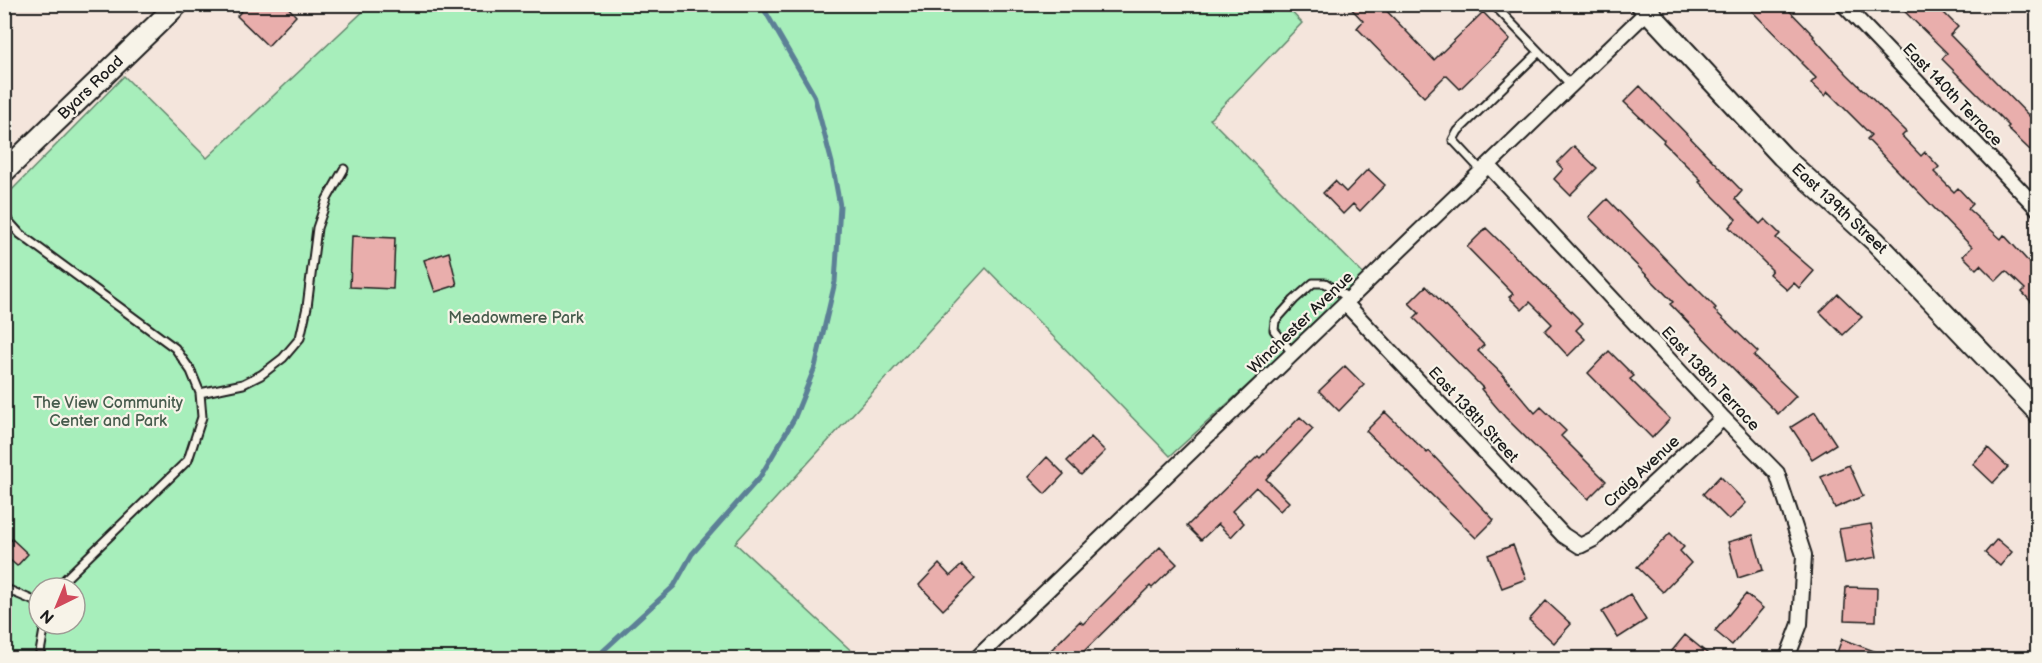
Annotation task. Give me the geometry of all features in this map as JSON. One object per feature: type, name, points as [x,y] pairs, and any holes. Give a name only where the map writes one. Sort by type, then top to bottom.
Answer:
[{"type":"street","name":"Byars Road","points":[[4,172],[178,4]]},
{"type":"street","name":"East 140th Terrace","points":[[1843,4],[2037,209]]},
{"type":"street","name":"Winchester Avenue","points":[[977,658],[1486,169],[1648,7]]},
{"type":"street","name":"East 139th Street","points":[[1648,7],[1782,156],[1875,241],[2037,412]]},
{"type":"street","name":"East 138th Terrace","points":[[1486,169],[1777,473],[1804,555],[1800,624],[1786,658]]},
{"type":"street","name":"East 138th Street","points":[[1348,301],[1563,536],[1580,546]]},
{"type":"street","name":"Craig Avenue","points":[[1580,546],[1594,539],[1723,418]]},
{"type":"lane","points":[[1493,4],[1571,85]]},
{"type":"lane","points":[[1486,169],[1453,140],[1458,131],[1539,52]]},
{"type":"lane","points":[[200,393],[243,384],[261,375],[283,358],[300,338],[307,307],[317,228],[327,199],[344,169]]},
{"type":"lane","points":[[4,216],[20,234],[175,348],[191,370],[200,393],[202,417],[188,460],[68,576]]},
{"type":"lane","points":[[1293,354],[1274,330],[1275,321],[1294,300],[1313,283],[1325,283],[1348,301]]},
{"type":"lane","points":[[4,588],[27,598]]},
{"type":"lane","points":[[39,658],[43,636]]},
{"type":"green space","name":"Meadowmere Park","points":[[1284,4],[1302,23],[1210,119],[1366,277],[1170,456],[986,268],[735,543],[859,658],[5,658],[5,197],[124,76],[207,158],[370,5]]},
{"type":"building","points":[[248,4],[285,4],[296,16],[268,46],[237,16]]},
{"type":"building","points":[[1347,4],[1380,4],[1434,60],[1483,12],[1510,40],[1460,89],[1446,75],[1424,97],[1357,28],[1363,21]]},
{"type":"building","points":[[1745,4],[1783,4],[1814,36],[1847,74],[1906,132],[1902,136],[1921,156],[1925,152],[1939,167],[1934,172],[1954,192],[1958,188],[1973,204],[1968,209],[2001,239],[2004,235],[2037,271],[2037,308],[2022,292],[2025,289],[2006,271],[1996,281],[1980,265],[1976,269],[1963,256],[1972,247],[1867,139],[1871,135],[1828,92],[1825,96],[1811,83],[1816,78]]},
{"type":"building","points":[[1897,4],[1935,4],[1958,27],[1950,35],[2037,124],[2037,145],[2031,151],[1942,59],[1947,53]]},
{"type":"building","points":[[1640,86],[1742,191],[1735,199],[1760,224],[1765,219],[1780,234],[1776,238],[1814,271],[1799,288],[1794,283],[1787,290],[1769,274],[1772,270],[1729,227],[1736,219],[1699,182],[1701,180],[1663,142],[1664,140],[1624,102]]},
{"type":"building","points":[[1574,146],[1597,168],[1570,195],[1554,179],[1563,169],[1557,163]]},
{"type":"building","points":[[1368,169],[1385,185],[1360,211],[1353,204],[1343,214],[1323,193],[1335,181],[1346,192]]},
{"type":"building","points":[[1607,199],[1716,308],[1714,310],[1758,352],[1754,356],[1796,396],[1778,414],[1589,217]]},
{"type":"building","points":[[1486,228],[1583,323],[1576,330],[1585,339],[1568,356],[1545,331],[1552,324],[1530,302],[1522,310],[1509,297],[1513,294],[1467,247]]},
{"type":"building","points":[[352,236],[395,238],[393,289],[350,287]]},
{"type":"building","points":[[449,252],[457,285],[435,292],[424,260]]},
{"type":"building","points":[[1426,286],[1484,345],[1478,351],[1501,373],[1535,413],[1541,407],[1566,431],[1561,436],[1606,481],[1588,499],[1505,417],[1481,389],[1483,388],[1414,318],[1419,313],[1409,303]]},
{"type":"building","points":[[1838,294],[1862,317],[1843,335],[1820,312]]},
{"type":"building","points":[[1609,351],[1634,376],[1630,379],[1670,419],[1652,438],[1588,373]]},
{"type":"building","points":[[1345,366],[1364,385],[1339,411],[1319,391]]},
{"type":"building","points":[[1385,412],[1427,453],[1429,451],[1494,520],[1476,538],[1366,431]]},
{"type":"building","points":[[1815,412],[1836,444],[1812,459],[1791,427]]},
{"type":"building","points":[[1300,417],[1313,429],[1266,479],[1289,502],[1280,511],[1256,487],[1232,511],[1244,523],[1231,537],[1218,524],[1201,540],[1187,526]]},
{"type":"building","points":[[1091,437],[1105,451],[1081,475],[1067,461]]},
{"type":"building","points":[[1988,448],[2008,467],[1993,483],[1973,464]]},
{"type":"building","points":[[1047,457],[1064,474],[1045,494],[1028,477]]},
{"type":"building","points":[[1849,465],[1863,496],[1835,508],[1821,477]]},
{"type":"building","points":[[1720,476],[1746,503],[1729,520],[1703,494]]},
{"type":"building","points":[[1871,524],[1877,557],[1845,563],[1839,529]]},
{"type":"building","points":[[1670,533],[1684,547],[1680,551],[1691,563],[1663,592],[1637,567]]},
{"type":"building","points":[[1753,535],[1763,570],[1738,578],[1728,542]]},
{"type":"building","points":[[12,539],[28,554],[17,566],[4,555],[4,547]]},
{"type":"building","points":[[1997,539],[2012,552],[2000,566],[1985,553]]},
{"type":"building","points":[[1513,545],[1526,579],[1502,588],[1488,555]]},
{"type":"building","points":[[1160,547],[1177,564],[1152,588],[1150,586],[1077,658],[1043,658],[1080,621],[1083,624]]},
{"type":"building","points":[[939,564],[950,576],[962,565],[975,579],[943,610],[919,585]]},
{"type":"building","points":[[1846,587],[1877,588],[1876,621],[1844,620]]},
{"type":"building","points":[[1630,594],[1646,620],[1618,638],[1602,612]]},
{"type":"building","points":[[1746,594],[1763,608],[1732,645],[1715,631]]},
{"type":"building","points":[[1546,601],[1571,624],[1554,643],[1529,620]]},
{"type":"building","points":[[1685,635],[1713,658],[1666,658]]},
{"type":"building","points":[[1842,639],[1890,657],[1890,658],[1835,658]]},
{"type":"waterway","points":[[597,658],[674,586],[692,554],[760,477],[794,419],[815,367],[835,282],[840,206],[832,163],[814,95],[761,4]]},
{"type":"park label","name":"The View Community Center and Park","points":[[108,412]]}]
